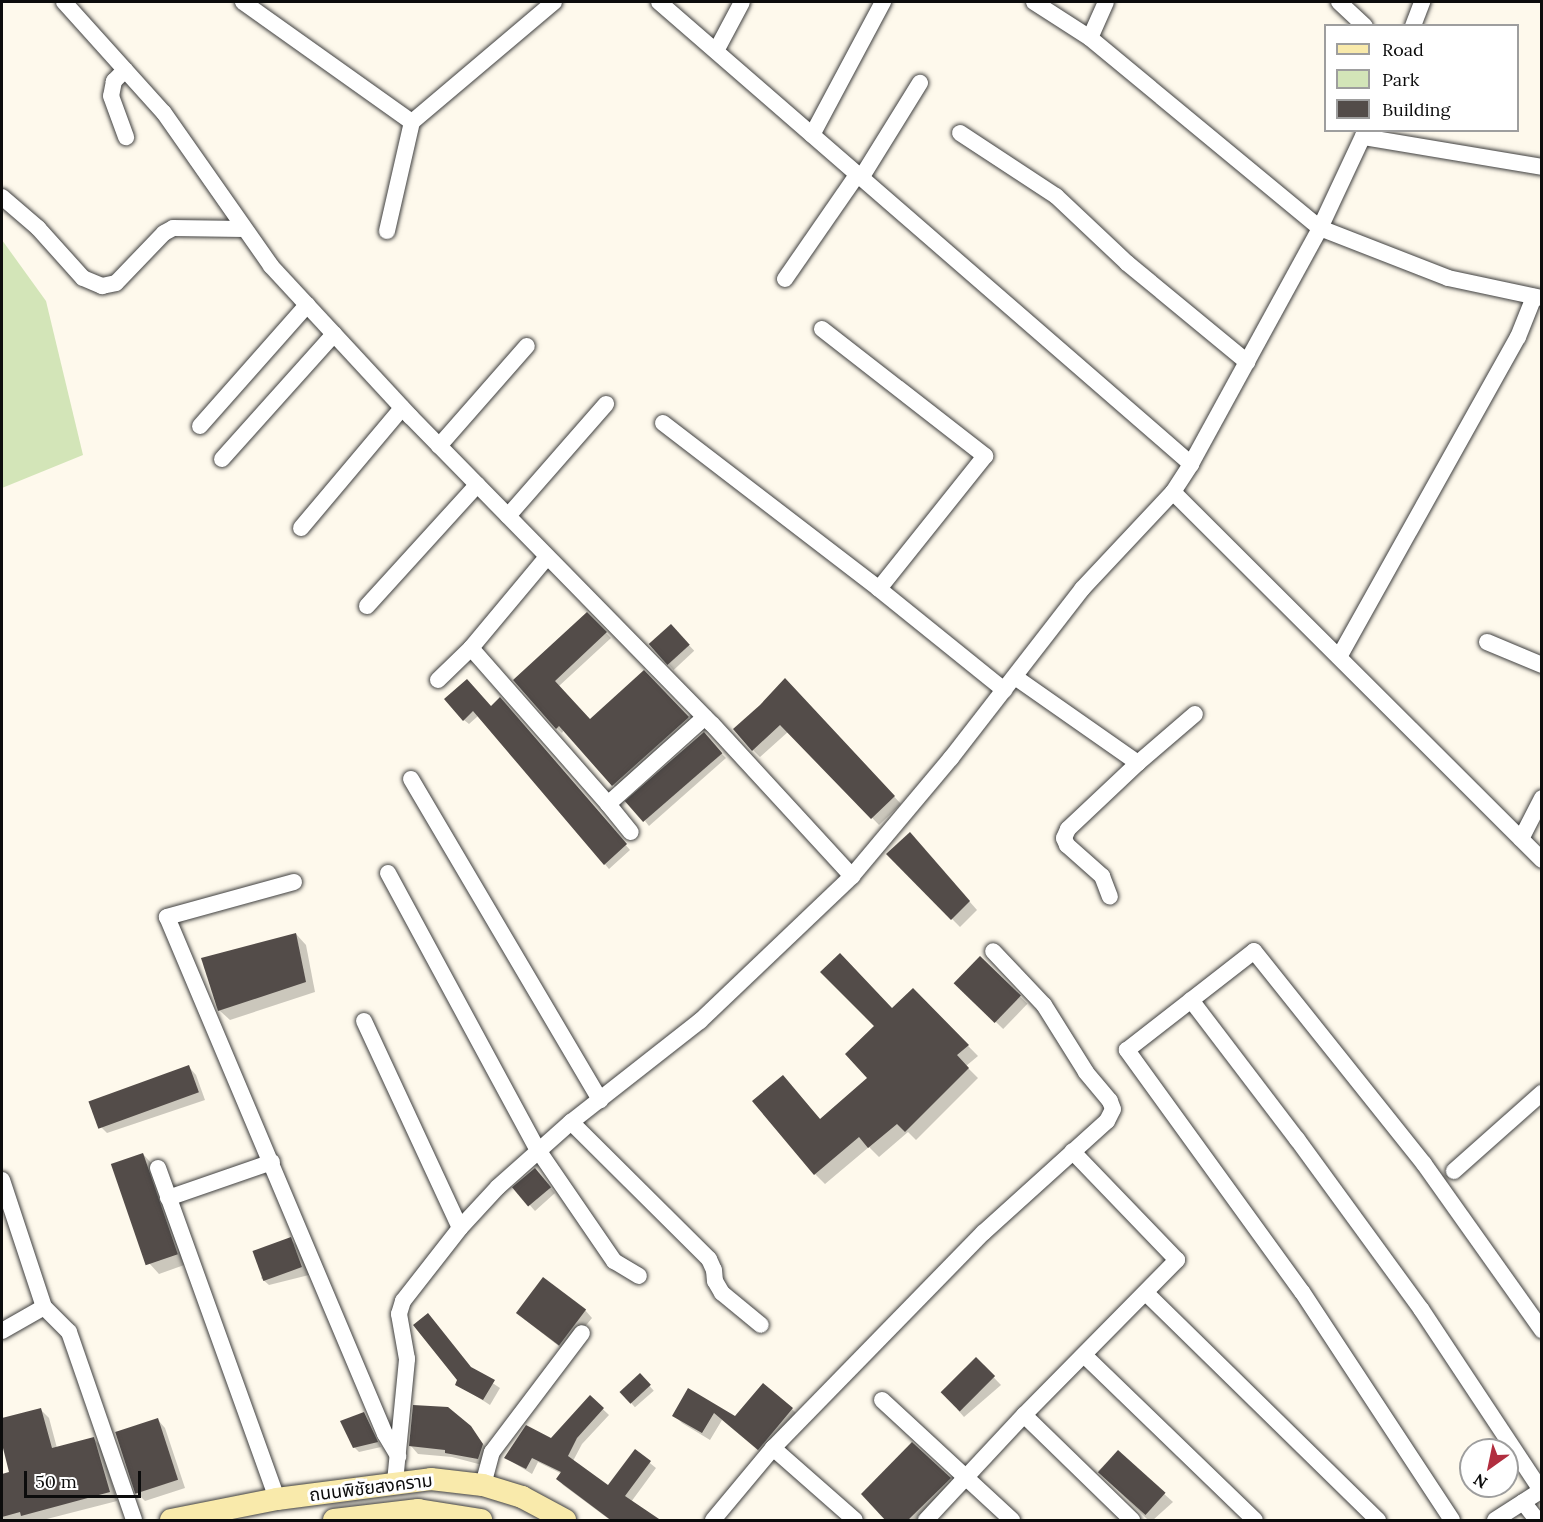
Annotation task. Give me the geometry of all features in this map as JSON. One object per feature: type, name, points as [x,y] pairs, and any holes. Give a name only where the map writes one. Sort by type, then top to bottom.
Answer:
[{"type":"main road","name":"ถนนพิชัยสงคราม","points":[[171,1521],[277,1499],[431,1479],[483,1485],[522,1497],[565,1521]]},
{"type":"main road","name":"ถนนพิชัยสงคราม","points":[[334,1521],[418,1510],[481,1521]]},
{"type":"street","points":[[243,2],[412,122]]},
{"type":"street","points":[[387,231],[412,122],[554,2]]},
{"type":"street","points":[[659,2],[1191,464]]},
{"type":"street","points":[[716,51],[742,2]]},
{"type":"street","points":[[812,135],[884,2]]},
{"type":"street","points":[[1034,2],[1090,38],[1320,228],[1448,278],[1538,298],[1518,338],[1339,657]]},
{"type":"street","points":[[1090,38],[1106,2]]},
{"type":"street","points":[[1339,2],[1363,24]]},
{"type":"street","points":[[1414,24],[1422,2]]},
{"type":"street","points":[[69,3],[164,113],[271,266],[402,408],[705,717],[852,876]]},
{"type":"street","points":[[125,70],[114,81],[111,96],[126,136]]},
{"type":"street","points":[[785,279],[859,177],[920,83]]},
{"type":"street","points":[[960,133],[1056,196],[1127,263],[1247,362]]},
{"type":"street","points":[[394,1482],[407,1359],[399,1308],[460,1228],[498,1187],[571,1122],[700,1021],[852,876],[951,758],[1082,589],[1173,492],[1191,464],[1320,228],[1364,134],[1542,167]]},
{"type":"street","points":[[2,199],[38,228],[83,278],[102,286],[116,283],[164,233],[173,228],[244,229]]},
{"type":"street","points":[[200,426],[307,305]]},
{"type":"street","points":[[822,329],[985,456],[879,589]]},
{"type":"street","points":[[222,459],[334,334]]},
{"type":"street","points":[[439,446],[527,346]]},
{"type":"street","points":[[508,516],[606,404]]},
{"type":"street","points":[[301,528],[402,408]]},
{"type":"street","points":[[663,423],[879,589],[1004,690]]},
{"type":"street","points":[[367,606],[477,485]]},
{"type":"street","points":[[1173,492],[1542,860]]},
{"type":"street","points":[[438,680],[471,648],[548,556]]},
{"type":"street","points":[[1487,642],[1542,665]]},
{"type":"street","points":[[471,648],[631,832]]},
{"type":"street","points":[[1015,677],[1138,763]]},
{"type":"street","points":[[1110,897],[1102,876],[1067,845],[1064,838],[1068,829],[1138,763],[1195,714]]},
{"type":"street","points":[[608,804],[705,717]]},
{"type":"street","points":[[411,779],[600,1100]]},
{"type":"street","points":[[1521,839],[1542,798]]},
{"type":"street","points":[[388,873],[538,1150],[614,1261],[639,1276]]},
{"type":"street","points":[[294,882],[167,917],[272,1161],[385,1434],[398,1456]]},
{"type":"street","points":[[713,1521],[773,1448],[983,1233],[1107,1121],[1113,1109],[1110,1101],[1086,1072],[1044,1005],[993,951]]},
{"type":"street","points":[[1452,1521],[1302,1292],[1127,1050],[1254,951],[1424,1164],[1542,1329]]},
{"type":"street","points":[[1191,1000],[1297,1139],[1421,1309],[1541,1490],[1495,1521]]},
{"type":"street","points":[[364,1021],[460,1228]]},
{"type":"street","points":[[1455,1171],[1542,1093]]},
{"type":"street","points":[[571,1122],[709,1259],[714,1270],[715,1281],[722,1293],[761,1325]]},
{"type":"street","points":[[930,1519],[1024,1415],[1085,1356],[1177,1260],[1072,1151]]},
{"type":"street","points":[[168,1198],[272,1161]]},
{"type":"street","points":[[158,1168],[277,1499]]},
{"type":"street","points":[[2,1180],[44,1307],[69,1332],[134,1521]]},
{"type":"street","points":[[1146,1293],[1378,1521]]},
{"type":"street","points":[[2,1331],[44,1307]]},
{"type":"street","points":[[483,1485],[492,1452],[582,1333]]},
{"type":"street","points":[[1085,1356],[1255,1521]]},
{"type":"street","points":[[882,1400],[968,1477],[1012,1521]]},
{"type":"street","points":[[1024,1415],[1132,1521]]},
{"type":"street","points":[[773,1448],[855,1521]]},
{"type":"street","points":[[1523,1502],[1537,1521]]},
{"type":"green space","points":[[2,240],[46,301],[83,455],[2,488]]},
{"type":"building","points":[[587,612],[607,632],[555,681],[590,719],[644,670],[689,717],[612,786],[559,726],[556,729],[513,680]]},
{"type":"building","points":[[671,624],[690,645],[667,665],[649,644]]},
{"type":"building","points":[[785,678],[895,796],[871,819],[780,725],[752,751],[733,729]]},
{"type":"building","points":[[467,679],[491,706],[500,697],[627,844],[604,865],[473,711],[463,721],[444,699]]},
{"type":"building","points":[[704,732],[722,753],[643,822],[625,801]]},
{"type":"building","points":[[910,832],[970,901],[951,920],[886,854]]},
{"type":"building","points":[[296,933],[306,982],[218,1011],[201,958]]},
{"type":"building","points":[[840,953],[892,1008],[913,988],[969,1045],[957,1055],[969,1068],[905,1132],[897,1124],[868,1148],[859,1137],[814,1175],[752,1101],[783,1075],[820,1119],[867,1078],[845,1054],[874,1026],[820,972]]},
{"type":"building","points":[[980,956],[1021,996],[995,1023],[954,983]]},
{"type":"building","points":[[189,1065],[199,1092],[98,1129],[88,1102]]},
{"type":"building","points":[[143,1153],[178,1254],[146,1265],[111,1164]]},
{"type":"building","points":[[535,1168],[551,1187],[528,1206],[512,1187]]},
{"type":"building","points":[[291,1237],[302,1267],[263,1281],[252,1251]]},
{"type":"building","points":[[543,1277],[586,1309],[559,1345],[516,1313]]},
{"type":"building","points":[[428,1313],[471,1367],[495,1380],[483,1400],[455,1385],[457,1380],[413,1325]]},
{"type":"building","points":[[976,1357],[995,1376],[960,1411],[941,1392]]},
{"type":"building","points":[[640,1373],[651,1385],[630,1404],[620,1392]]},
{"type":"building","points":[[763,1383],[793,1408],[758,1450],[714,1413],[702,1433],[672,1416],[688,1388],[735,1416]]},
{"type":"building","points":[[590,1395],[604,1408],[577,1438],[568,1456],[608,1485],[635,1449],[651,1461],[625,1496],[662,1521],[612,1521],[556,1479],[561,1472],[532,1458],[526,1469],[504,1458],[526,1425],[551,1438]]},
{"type":"building","points":[[413,1405],[448,1407],[471,1426],[483,1444],[478,1459],[445,1453],[445,1450],[409,1446]]},
{"type":"building","points":[[41,1408],[52,1448],[94,1437],[110,1492],[21,1516],[20,1512],[2,1517],[2,1474],[9,1472],[2,1444],[2,1418]]},
{"type":"building","points":[[364,1412],[378,1442],[353,1448],[340,1421]]},
{"type":"building","points":[[158,1418],[178,1480],[135,1494],[115,1432]]},
{"type":"building","points":[[912,1442],[951,1478],[907,1521],[886,1521],[861,1494]]},
{"type":"building","points":[[1118,1450],[1166,1493],[1145,1515],[1098,1472]]}]
